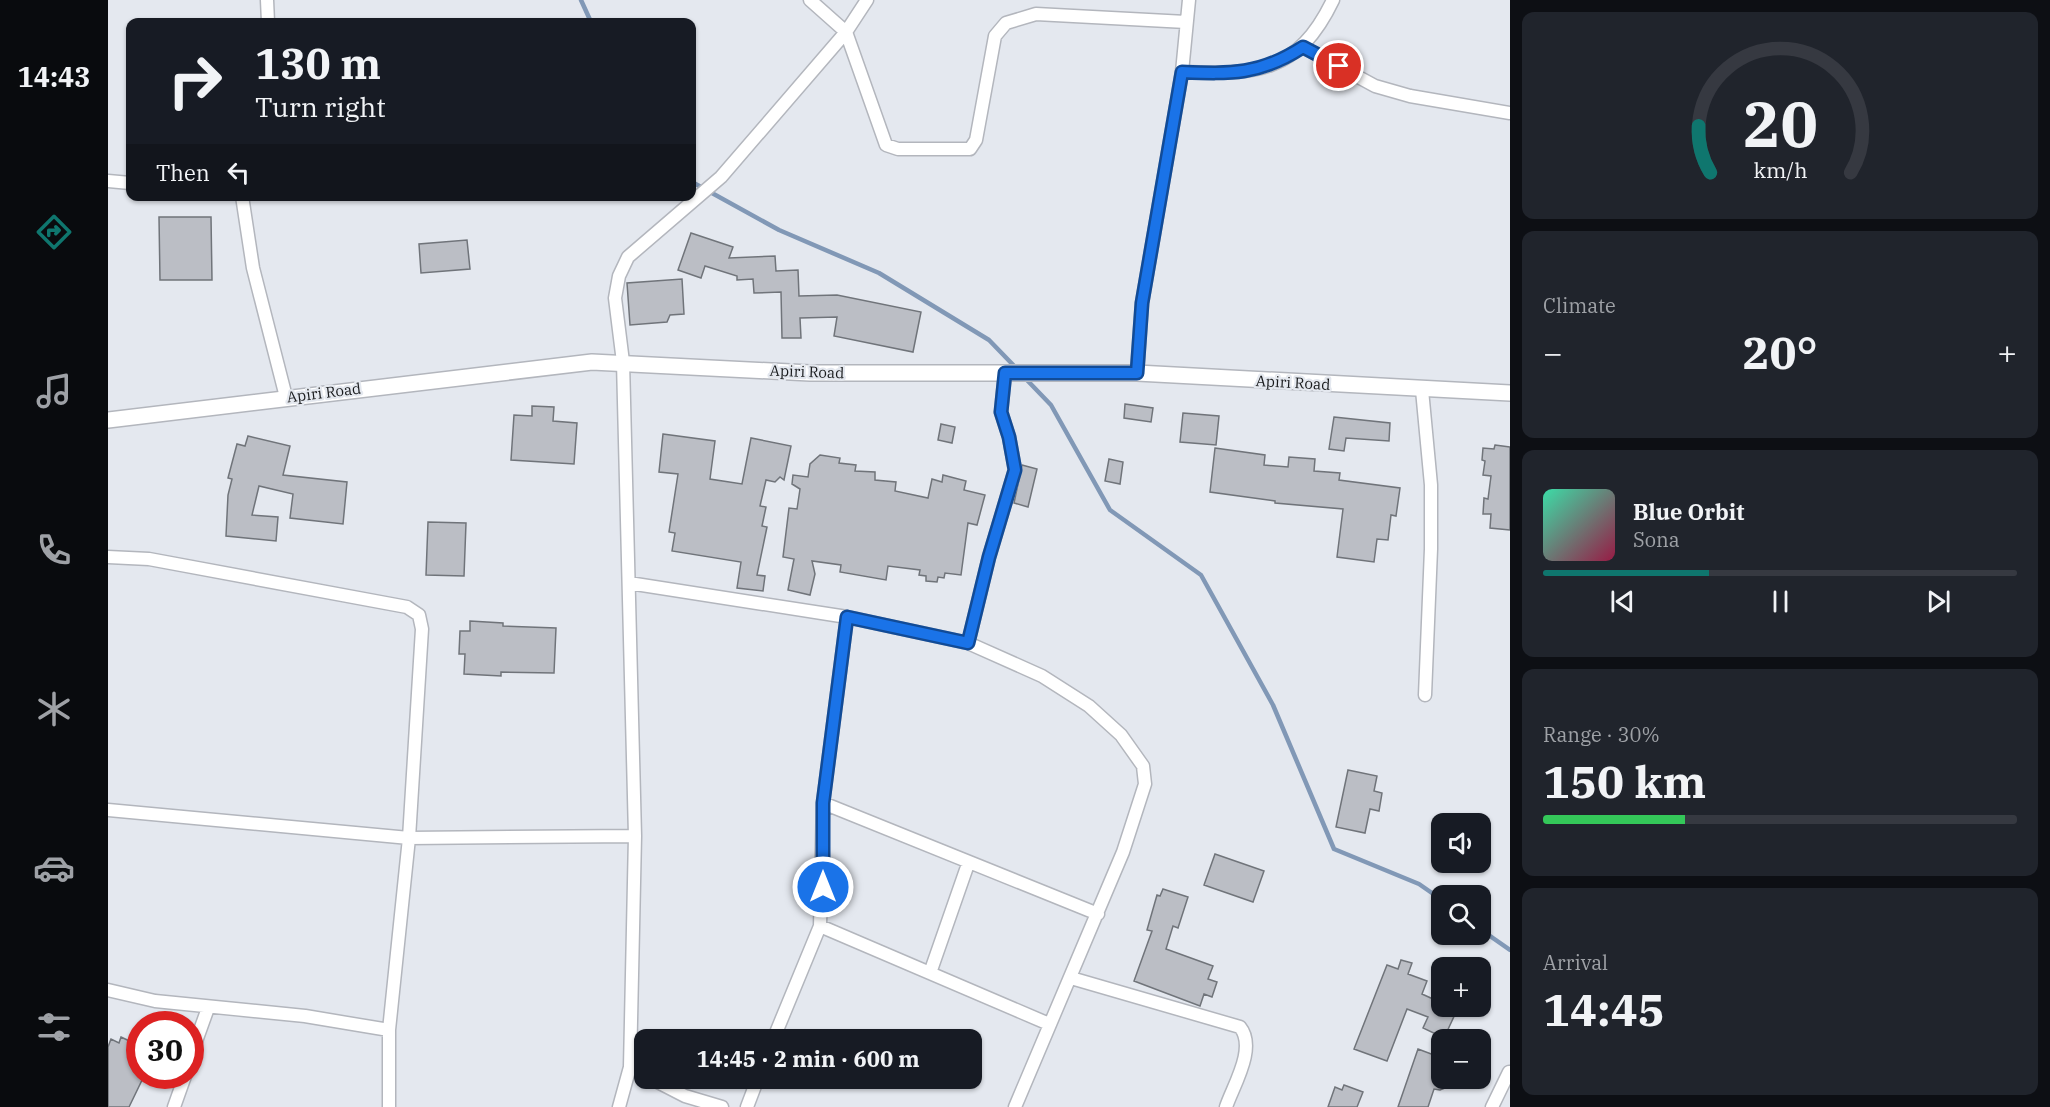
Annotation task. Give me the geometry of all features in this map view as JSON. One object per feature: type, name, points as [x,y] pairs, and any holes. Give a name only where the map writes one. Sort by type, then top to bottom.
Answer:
[{"type":"street","points":[[267,0],[268,18]]},
{"type":"street","points":[[810,0],[846,33],[886,145],[898,149],[970,149],[976,140],[995,36],[1006,23],[1036,14],[1186,22]]},
{"type":"street","points":[[696,199],[722,177],[846,33],[867,0]]},
{"type":"street","points":[[1137,373],[1142,303],[1182,72],[1189,0]]},
{"type":"street","points":[[1182,72],[1235,74],[1280,62],[1303,47],[1322,23],[1333,0]]},
{"type":"street","points":[[1303,47],[1375,86],[1410,96],[1510,113]]},
{"type":"street","points":[[108,182],[126,183]]},
{"type":"street","points":[[243,201],[253,268],[286,397]]},
{"type":"street","points":[[618,1107],[630,1067],[635,836],[623,362],[615,298],[619,276],[628,257],[694,201]]},
{"type":"street","name":"Apiri Road","points":[[108,420],[592,362],[810,374],[1137,373],[1510,393]]},
{"type":"street","points":[[968,643],[989,557],[1015,470],[1009,437],[1001,412],[1005,373]]},
{"type":"street","points":[[1422,390],[1431,496],[1425,695]]},
{"type":"street","points":[[108,556],[149,559],[406,607],[419,615],[422,629],[409,838],[389,1030],[389,1107]]},
{"type":"street","points":[[629,583],[847,617],[968,643],[1042,676],[1089,706],[1121,735],[1143,766],[1145,784],[1123,852],[1016,1107]]},
{"type":"street","points":[[778,1029],[820,926],[823,887],[823,803],[847,617]]},
{"type":"street","points":[[823,803],[968,864],[1098,914]]},
{"type":"street","points":[[108,810],[409,838],[635,836]]},
{"type":"street","points":[[930,973],[968,864]]},
{"type":"street","points":[[820,926],[1049,1024]]},
{"type":"street","points":[[1071,978],[1240,1027],[1247,1041],[1246,1052],[1226,1107]]},
{"type":"street","points":[[108,990],[155,1001],[305,1016],[389,1030]]},
{"type":"street","points":[[204,1019],[208,1008]]},
{"type":"street","points":[[630,1067],[634,1069]]},
{"type":"street","points":[[1492,1107],[1509,1072]]},
{"type":"street","points":[[174,1107],[180,1089]]},
{"type":"street","points":[[671,1089],[685,1096],[722,1107]]},
{"type":"street","points":[[747,1107],[754,1089]]},
{"type":"building","points":[[159,217],[211,217],[212,280],[160,280]]},
{"type":"building","points":[[691,233],[733,247],[729,258],[775,256],[776,271],[798,270],[799,296],[837,295],[921,312],[913,352],[834,336],[837,317],[800,318],[801,338],[782,338],[781,292],[754,293],[753,279],[737,280],[737,276],[705,266],[701,278],[678,270]]},
{"type":"building","points":[[467,240],[470,269],[421,273],[419,244]]},
{"type":"building","points":[[682,279],[684,314],[670,315],[667,322],[630,325],[627,283]]},
{"type":"building","points":[[1125,404],[1153,408],[1151,422],[1124,418]]},
{"type":"building","points":[[532,406],[554,407],[553,421],[577,423],[574,464],[511,460],[514,415],[532,416]]},
{"type":"building","points":[[1183,413],[1219,416],[1216,445],[1180,442]]},
{"type":"building","points":[[1334,417],[1390,423],[1389,441],[1346,438],[1344,451],[1329,449]]},
{"type":"building","points":[[941,424],[955,427],[952,443],[938,440]]},
{"type":"building","points":[[663,434],[715,441],[710,479],[742,484],[751,438],[791,446],[784,480],[780,477],[775,482],[766,480],[760,506],[766,507],[762,526],[767,527],[757,575],[765,576],[763,591],[737,588],[741,562],[672,551],[675,533],[669,532],[678,474],[659,472]]},
{"type":"building","points":[[248,436],[290,446],[283,475],[347,482],[343,524],[290,518],[293,494],[259,486],[252,515],[278,517],[276,541],[226,536],[228,495],[232,479],[228,478],[237,444],[245,446]]},
{"type":"building","points":[[1495,445],[1510,447],[1510,530],[1490,528],[1491,514],[1483,514],[1484,498],[1488,499],[1491,476],[1483,475],[1485,461],[1482,460],[1483,448],[1494,449]]},
{"type":"building","points":[[1215,448],[1265,455],[1264,465],[1288,467],[1289,457],[1315,459],[1314,471],[1340,473],[1339,480],[1400,488],[1396,516],[1391,515],[1388,540],[1377,539],[1374,562],[1337,557],[1343,509],[1275,503],[1275,501],[1210,492]]},
{"type":"building","points":[[820,455],[840,458],[839,463],[856,465],[855,471],[875,472],[875,480],[896,482],[895,491],[928,498],[932,479],[942,482],[943,475],[966,481],[964,490],[985,495],[977,525],[968,523],[961,575],[945,573],[944,578],[938,577],[937,582],[926,581],[926,576],[919,575],[920,570],[888,566],[886,580],[840,572],[841,565],[812,561],[815,574],[810,595],[788,590],[794,559],[783,557],[789,508],[797,509],[800,489],[792,484],[793,475],[808,477],[810,464]]},
{"type":"building","points":[[1109,459],[1123,462],[1120,484],[1105,481]]},
{"type":"building","points":[[1022,465],[1037,469],[1028,507],[1014,503]]},
{"type":"building","points":[[428,522],[466,523],[464,576],[426,575]]},
{"type":"building","points":[[470,621],[503,623],[503,626],[556,628],[554,673],[501,672],[501,676],[464,674],[465,654],[459,654],[460,631],[470,631]]},
{"type":"building","points":[[1348,770],[1377,776],[1374,791],[1382,793],[1379,811],[1370,809],[1365,833],[1336,827]]},
{"type":"building","points":[[1215,854],[1264,871],[1253,902],[1204,885]]},
{"type":"building","points":[[1163,889],[1188,897],[1178,928],[1173,926],[1166,949],[1213,966],[1208,979],[1217,982],[1212,997],[1204,994],[1200,1006],[1134,981],[1152,931],[1147,930],[1157,895],[1160,896]]},
{"type":"building","points":[[1401,960],[1412,963],[1408,974],[1427,981],[1422,994],[1431,998],[1431,1017],[1454,1017],[1448,1029],[1431,1029],[1431,1032],[1423,1028],[1428,1017],[1407,1009],[1387,1061],[1354,1049],[1387,965],[1398,969]]},
{"type":"building","points":[[121,1037],[126,1039],[126,1089],[138,1089],[129,1107],[108,1107],[108,1047],[111,1039],[119,1043]]},
{"type":"building","points":[[1418,1049],[1431,1054],[1431,1089],[1434,1089],[1428,1107],[1398,1107]]},
{"type":"building","points":[[1344,1085],[1363,1092],[1357,1107],[1328,1107],[1335,1087],[1342,1090]]},
{"type":"waterway","points":[[581,0],[589,18]]},
{"type":"waterway","points":[[696,184],[779,230],[879,273],[989,340],[1017,369]]},
{"type":"waterway","points":[[1025,378],[1051,405],[1110,510],[1201,575],[1273,705],[1334,849],[1419,884],[1431,892]]},
{"type":"waterway","points":[[1491,937],[1510,950]]},
{"type":"route","points":[[823,887],[823,803],[847,617],[968,643],[989,557],[1011,490],[1015,470],[1009,437],[1001,412],[1005,373],[1137,373],[1142,303],[1182,72],[1235,74],[1280,62],[1303,47],[1339,66]]}]
